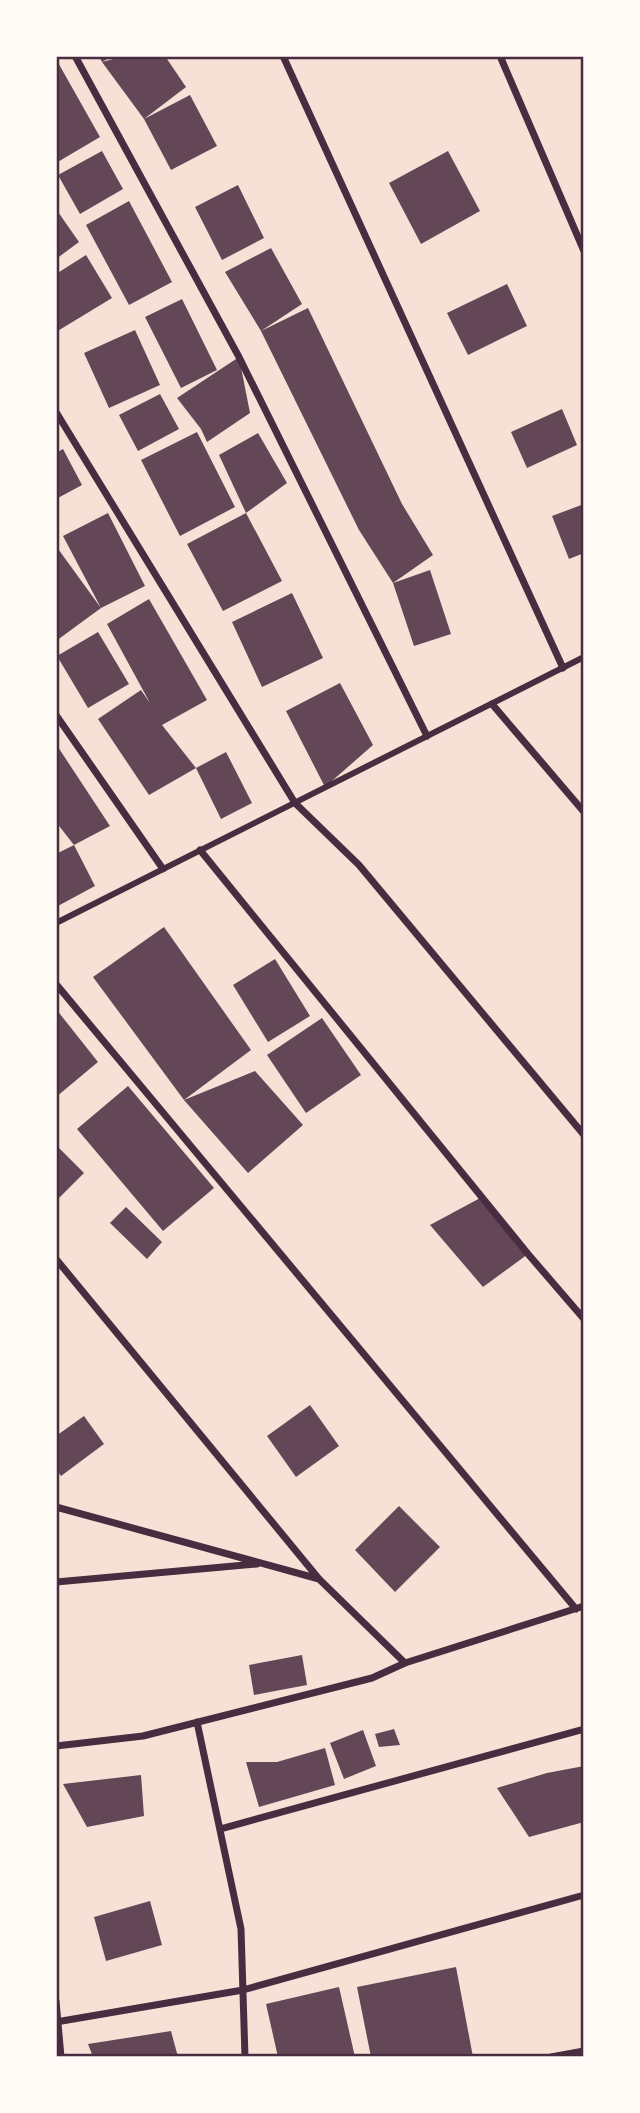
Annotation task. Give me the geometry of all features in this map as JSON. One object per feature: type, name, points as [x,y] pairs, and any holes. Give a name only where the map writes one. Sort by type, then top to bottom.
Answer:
[{"type":"street","points":[[75,56],[239,357],[427,736]]},
{"type":"street","points":[[283,56],[563,668]]},
{"type":"street","points":[[500,56],[584,251]]},
{"type":"street","points":[[56,412],[295,803],[359,865],[584,1135]]},
{"type":"street","points":[[56,923],[584,657]]},
{"type":"street","points":[[492,704],[584,812]]},
{"type":"street","points":[[56,715],[163,869]]},
{"type":"street","points":[[200,850],[528,1254],[584,1319]]},
{"type":"street","points":[[56,984],[580,1608],[405,1663],[372,1678],[143,1736],[56,1746]]},
{"type":"street","points":[[56,1259],[319,1579],[405,1663]]},
{"type":"street","points":[[56,1507],[319,1579]]},
{"type":"street","points":[[56,1582],[262,1563]]},
{"type":"street","points":[[197,1722],[241,1929],[245,2057]]},
{"type":"street","points":[[220,1829],[584,1729]]},
{"type":"street","points":[[57,2021],[243,1990],[584,1895]]},
{"type":"street","points":[[56,2001],[61,2057]]},
{"type":"street","points":[[551,2057],[584,2051]]},
{"type":"building","points":[[99,56],[113,56],[102,62]]},
{"type":"building","points":[[124,56],[165,56],[186,87],[144,119],[102,62]]},
{"type":"building","points":[[56,59],[100,137],[56,163]]},
{"type":"building","points":[[190,95],[217,146],[171,170],[144,119]]},
{"type":"building","points":[[102,151],[123,189],[80,214],[58,175]]},
{"type":"building","points":[[448,151],[480,211],[421,244],[389,183]]},
{"type":"building","points":[[238,185],[264,238],[222,260],[195,207]]},
{"type":"building","points":[[129,201],[172,282],[129,305],[86,225]]},
{"type":"building","points":[[56,209],[79,242],[56,259]]},
{"type":"building","points":[[271,248],[302,304],[261,331],[225,272]]},
{"type":"building","points":[[86,255],[112,298],[56,332],[56,274]]},
{"type":"building","points":[[507,284],[527,326],[468,355],[447,313]]},
{"type":"building","points":[[182,299],[217,370],[181,388],[145,317]]},
{"type":"building","points":[[308,308],[402,504],[433,555],[393,583],[359,530],[261,331]]},
{"type":"building","points":[[135,330],[160,385],[109,408],[84,353]]},
{"type":"building","points":[[239,357],[250,413],[207,442],[201,429],[177,398]]},
{"type":"building","points":[[160,394],[179,429],[138,451],[119,415]]},
{"type":"building","points":[[562,409],[577,445],[527,468],[511,432]]},
{"type":"building","points":[[197,432],[235,507],[180,536],[141,460]]},
{"type":"building","points":[[258,433],[287,483],[246,513],[219,455]]},
{"type":"building","points":[[63,449],[82,485],[56,499],[56,453]]},
{"type":"building","points":[[584,504],[584,553],[569,559],[552,516]]},
{"type":"building","points":[[108,513],[145,586],[101,608],[63,536]]},
{"type":"building","points":[[246,513],[282,581],[223,611],[187,544]]},
{"type":"building","points":[[56,546],[101,608],[56,641]]},
{"type":"building","points":[[430,570],[451,634],[414,646],[393,583]]},
{"type":"building","points":[[292,593],[323,658],[262,687],[232,622]]},
{"type":"building","points":[[149,599],[207,700],[162,725],[196,768],[149,795],[98,719],[141,690],[150,703],[107,624]]},
{"type":"building","points":[[98,632],[129,684],[88,708],[57,656]]},
{"type":"building","points":[[340,683],[373,745],[325,787],[286,711]]},
{"type":"building","points":[[56,744],[110,826],[74,845],[56,822]]},
{"type":"building","points":[[226,752],[252,803],[221,819],[196,768]]},
{"type":"building","points":[[74,845],[95,886],[56,907],[56,854]]},
{"type":"building","points":[[164,927],[251,1050],[184,1100],[93,977]]},
{"type":"building","points":[[275,959],[310,1016],[268,1042],[233,985]]},
{"type":"building","points":[[56,1009],[98,1062],[56,1097]]},
{"type":"building","points":[[322,1018],[361,1075],[306,1113],[267,1055]]},
{"type":"building","points":[[255,1071],[303,1125],[248,1173],[184,1100]]},
{"type":"building","points":[[128,1086],[214,1188],[163,1231],[77,1129]]},
{"type":"building","points":[[56,1145],[84,1173],[56,1201]]},
{"type":"building","points":[[482,1197],[528,1254],[483,1287],[430,1225]]},
{"type":"building","points":[[126,1207],[162,1242],[147,1259],[110,1223]]},
{"type":"building","points":[[310,1405],[339,1446],[296,1477],[267,1436]]},
{"type":"building","points":[[84,1416],[104,1444],[61,1476],[56,1469],[56,1436]]},
{"type":"building","points":[[399,1506],[440,1547],[395,1592],[355,1550]]},
{"type":"building","points":[[302,1655],[307,1685],[254,1695],[249,1665]]},
{"type":"building","points":[[394,1729],[400,1745],[379,1747],[375,1734]]},
{"type":"building","points":[[363,1730],[376,1766],[344,1779],[330,1743]]},
{"type":"building","points":[[325,1748],[335,1785],[259,1807],[246,1762],[277,1762]]},
{"type":"building","points":[[584,1766],[584,1822],[529,1837],[497,1788],[547,1773]]},
{"type":"building","points":[[141,1775],[144,1816],[87,1827],[63,1784]]},
{"type":"building","points":[[150,1901],[162,1945],[106,1961],[94,1917]]},
{"type":"building","points":[[456,1967],[473,2057],[371,2057],[357,1987]]},
{"type":"building","points":[[339,1987],[355,2057],[278,2057],[266,2004]]},
{"type":"building","points":[[171,2031],[178,2057],[93,2057],[88,2044]]}]
